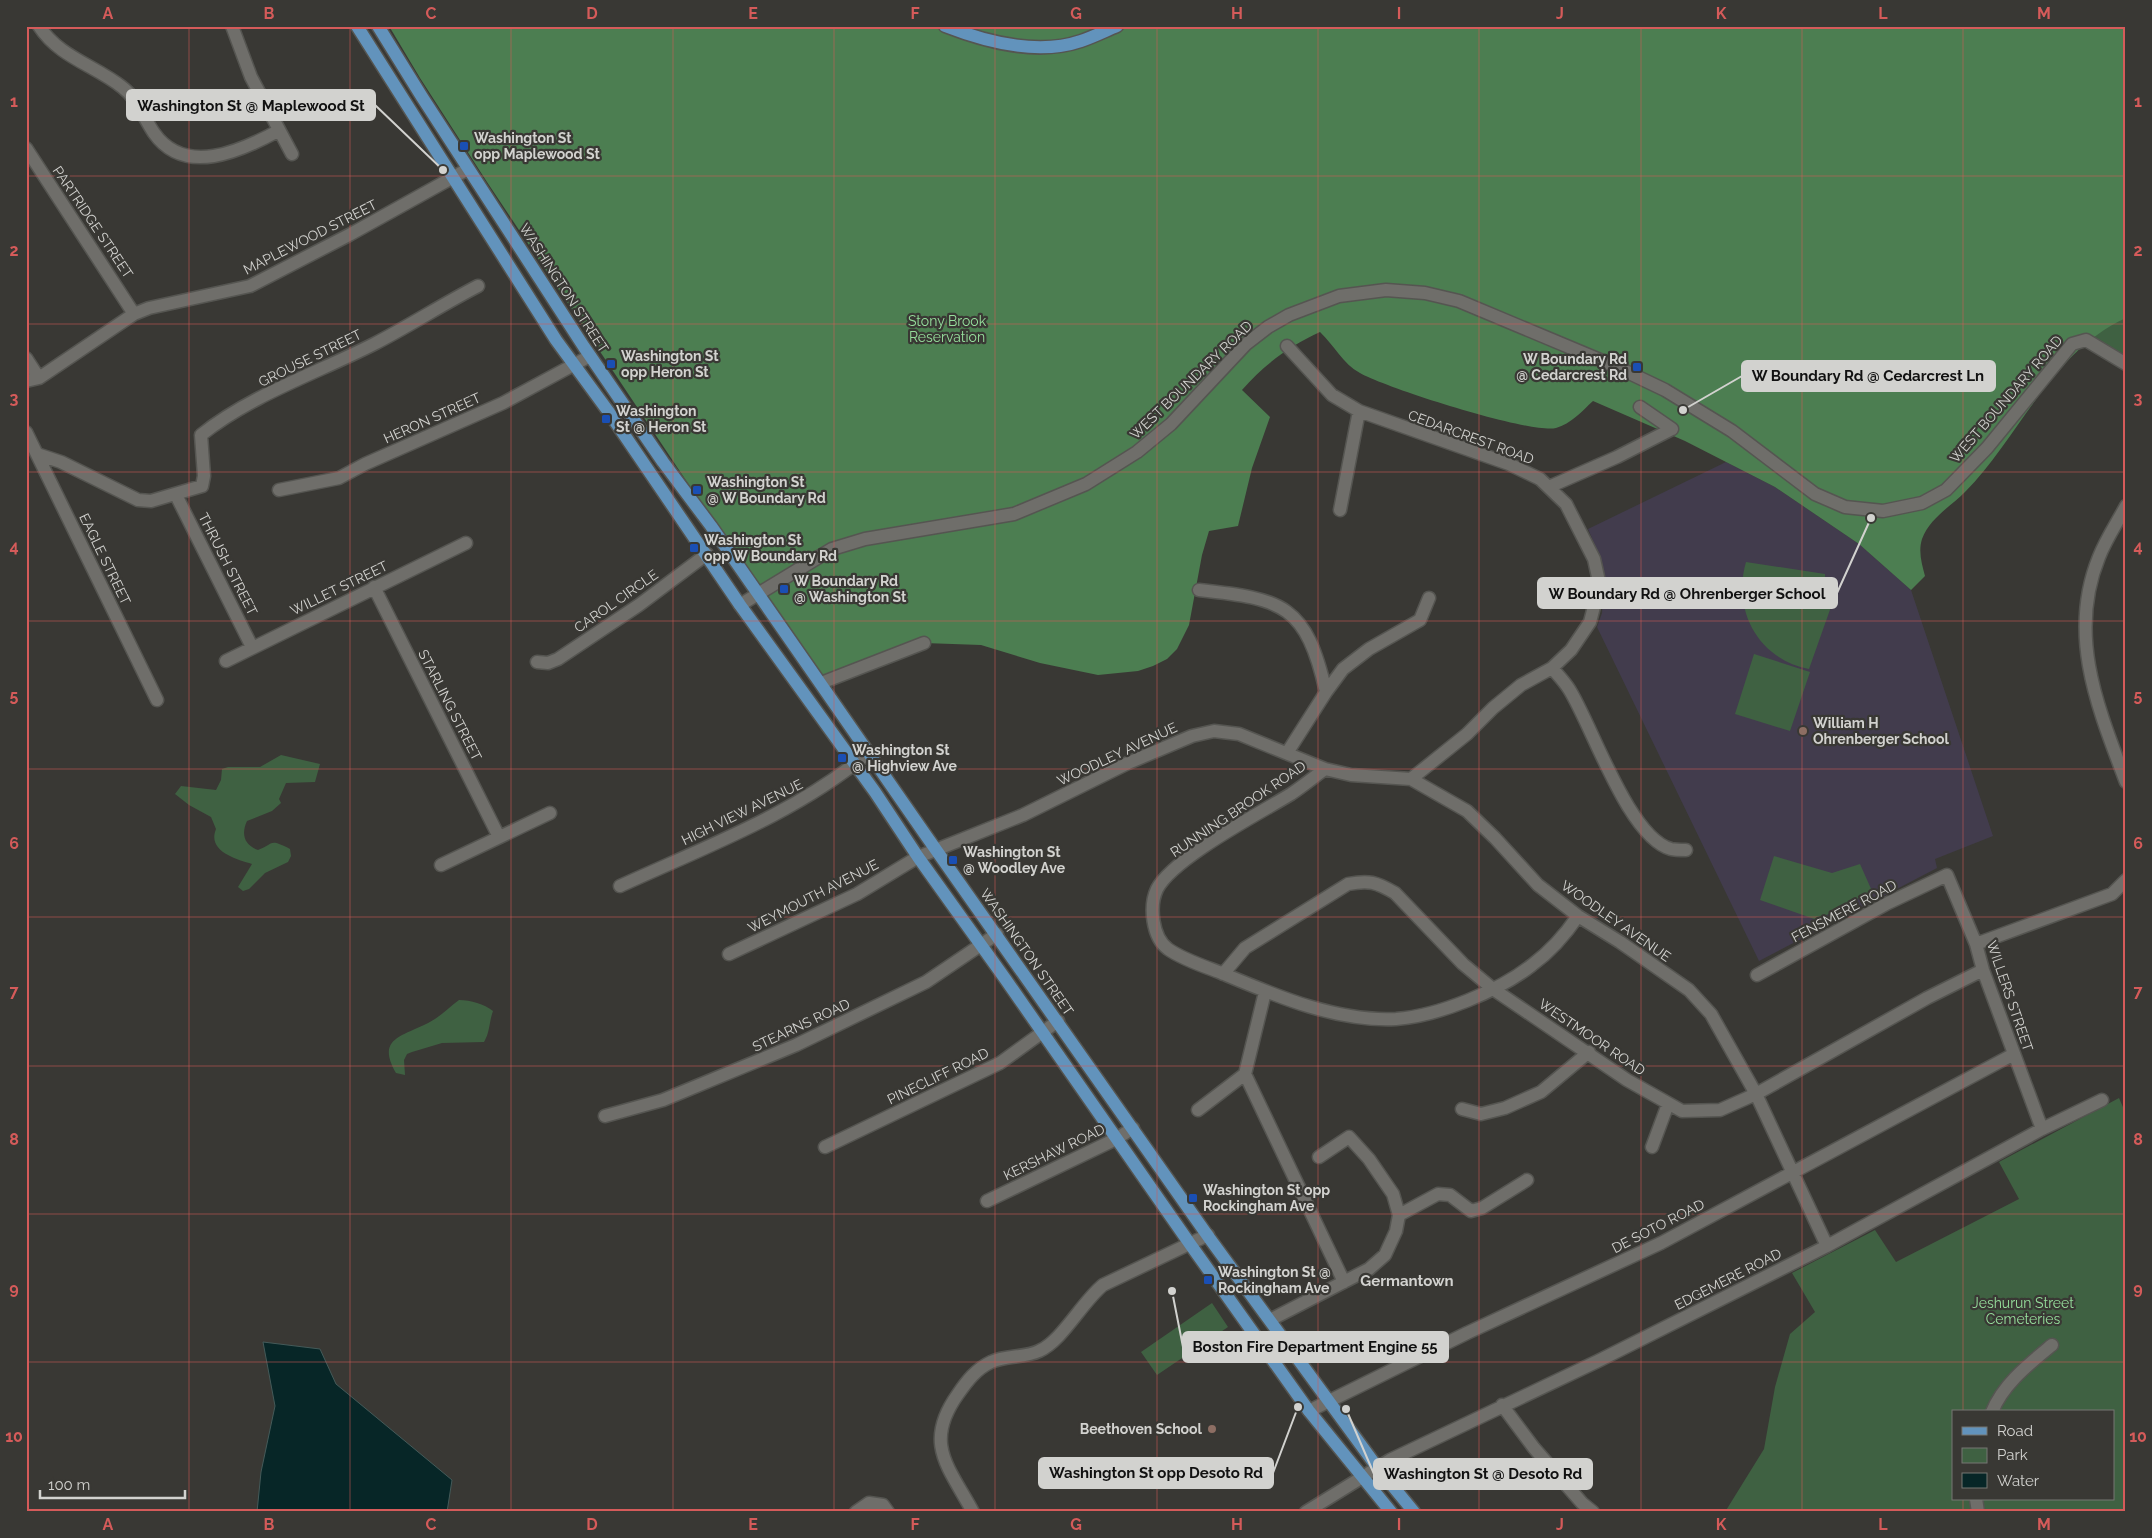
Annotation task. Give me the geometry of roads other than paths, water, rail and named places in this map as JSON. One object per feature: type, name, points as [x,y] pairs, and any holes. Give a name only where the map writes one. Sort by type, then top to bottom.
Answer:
[{"type":"main road","points":[[357,26],[573,365],[707,554],[740,605],[855,764],[918,858],[1309,1411],[1391,1512]]},
{"type":"main road","name":"WASHINGTON STREET","points":[[378,26],[468,169],[590,356],[759,594],[937,852],[997,934],[1208,1236],[1377,1467],[1414,1512]]},
{"type":"main road","points":[[945,26],[978,38],[1022,46],[1079,42],[1116,26]]},
{"type":"street","points":[[39,26],[61,50],[122,87],[136,100],[154,133],[177,153],[188,157],[213,156],[246,148],[278,131]]},
{"type":"street","points":[[232,26],[251,77],[278,131],[292,154]]},
{"type":"street","name":"PARTRIDGE STREET","points":[[28,156],[134,314]]},
{"type":"street","name":"MAPLEWOOD STREET","points":[[26,381],[39,378],[134,314],[149,308],[250,286],[468,169]]},
{"type":"street","name":"GROUSE STREET","points":[[176,495],[202,486],[204,476],[201,435],[210,428],[260,399],[376,343],[478,286]]},
{"type":"street","name":"WEST BOUNDARY ROAD","points":[[740,605],[832,549],[865,539],[1014,514],[1086,484],[1137,452],[1171,424],[1246,344],[1260,333],[1289,315],[1339,296],[1386,290],[1425,293],[1459,301],[1611,364],[1665,390],[1732,431],[1815,494],[1845,506],[1883,511],[1922,502],[1946,490],[1987,448],[2072,344],[2086,340],[2126,364]]},
{"type":"street","name":"CEDARCREST ROAD","points":[[1287,346],[1332,396],[1359,411],[1509,464],[1540,479],[1550,486],[1566,504],[1594,559],[1598,577],[1597,595],[1590,622],[1571,650],[1552,668],[1521,685],[1493,708],[1467,734],[1411,779]]},
{"type":"street","name":"HERON STREET","points":[[279,490],[339,478],[365,464],[503,404],[590,356]]},
{"type":"street","points":[[26,358],[39,378]]},
{"type":"street","points":[[1550,486],[1617,457],[1672,429],[1640,407]]},
{"type":"street","points":[[1340,510],[1359,411]]},
{"type":"street","name":"EAGLE STREET","points":[[26,432],[157,700]]},
{"type":"street","points":[[37,454],[61,462],[138,500],[151,501],[176,495]]},
{"type":"street","name":"THRUSH STREET","points":[[176,495],[252,647]]},
{"type":"street","points":[[2126,506],[2099,557],[2083,627],[2091,683],[2126,782]]},
{"type":"street","name":"WILLET STREET","points":[[226,662],[252,647],[466,543]]},
{"type":"street","name":"CAROL CIRCLE","points":[[537,662],[548,663],[558,659],[639,605],[707,554]]},
{"type":"street","name":"STARLING STREET","points":[[374,587],[499,837]]},
{"type":"street","points":[[1199,590],[1264,600],[1288,611],[1305,629],[1318,658],[1326,692]]},
{"type":"street","points":[[1287,752],[1326,692],[1343,670],[1356,659],[1420,620],[1428,598]]},
{"type":"street","points":[[821,684],[924,643]]},
{"type":"street","points":[[1552,668],[1570,689],[1609,771],[1636,818],[1653,837],[1669,849],[1686,850]]},
{"type":"street","name":"WOODLEY AVENUE","points":[[937,852],[1023,815],[1128,763],[1192,736],[1214,731],[1239,734],[1325,769],[1351,775],[1411,779],[1466,811],[1495,838],[1538,884],[1578,916],[1620,942],[1689,990],[1711,1014],[1756,1094],[1827,1246]]},
{"type":"street","name":"HIGH VIEW AVENUE","points":[[620,886],[814,793],[868,753]]},
{"type":"street","name":"RUNNING BROOK ROAD","points":[[1325,769],[1293,792],[1228,831],[1170,873],[1157,889],[1152,903],[1155,927],[1167,948],[1265,992],[1321,1010],[1363,1016],[1397,1018],[1443,1009],[1493,989],[1532,966],[1562,938],[1578,916]]},
{"type":"street","points":[[441,866],[550,813]]},
{"type":"street","name":"WEYMOUTH AVENUE","points":[[729,954],[858,894],[918,858],[937,852]]},
{"type":"street","name":"WILLERS STREET","points":[[1947,875],[1976,944],[1983,970],[2042,1129]]},
{"type":"street","name":"FENSMERE ROAD","points":[[1757,975],[1888,903],[1947,875]]},
{"type":"street","name":"WESTMOOR ROAD","points":[[1224,974],[1245,948],[1348,884],[1367,880],[1395,893],[1463,964],[1493,989],[1589,1052],[1627,1080],[1682,1111],[1720,1110],[1756,1094],[1928,998],[1983,970]]},
{"type":"street","points":[[1976,944],[2112,894],[2126,880]]},
{"type":"street","name":"STEARNS ROAD","points":[[605,1116],[673,1097],[796,1045],[926,982],[997,934]]},
{"type":"street","points":[[1198,1110],[1245,1074],[1265,992]]},
{"type":"street","name":"PINECLIFF ROAD","points":[[824,1147],[1000,1063],[1058,1022]]},
{"type":"street","points":[[1462,1109],[1481,1114],[1505,1108],[1541,1092],[1589,1052]]},
{"type":"street","name":"DE SOTO ROAD","points":[[1309,1411],[1467,1333],[1661,1243],[1761,1190],[1791,1171],[1868,1134],[2014,1054]]},
{"type":"street","points":[[1245,1074],[1344,1282]]},
{"type":"street","name":"EDGEMERE ROAD","points":[[1306,1512],[1377,1467],[1598,1361],[1827,1246],[2042,1129],[2102,1100]]},
{"type":"street","points":[[1652,1147],[1668,1104]]},
{"type":"street","name":"KERSHAW ROAD","points":[[987,1201],[1116,1139],[1133,1128]]},
{"type":"street","points":[[1270,1320],[1369,1269],[1385,1255],[1396,1232],[1399,1215],[1393,1194],[1369,1159],[1349,1137],[1319,1157]]},
{"type":"street","points":[[1399,1215],[1438,1194],[1450,1195],[1472,1211],[1482,1208],[1527,1180]]},
{"type":"street","points":[[973,1512],[946,1465],[939,1442],[941,1427],[953,1401],[972,1374],[991,1362],[1040,1351],[1060,1334],[1091,1295],[1103,1285],[1208,1236]]},
{"type":"street","points":[[1993,1410],[2004,1390],[2030,1363],[2052,1345]]},
{"type":"street","points":[[1502,1406],[1534,1448],[1578,1499],[1594,1512]]},
{"type":"street","points":[[856,1512],[869,1503],[885,1508]]},
{"type":"water","points":[[263,1342],[320,1349],[336,1384],[452,1480],[447,1512],[257,1512],[261,1472],[275,1406]]},
{"type":"place","name":"Washington St opp Maplewood St","points":[[464,146]]},
{"type":"place","name":"Washington St @ Maplewood St","points":[[443,170]]},
{"type":"place","name":"Washington St opp Heron St","points":[[611,364]]},
{"type":"place","name":"W Boundary Rd @ Cedarcrest Rd","points":[[1637,367]]},
{"type":"place","name":"W Boundary Rd @ Cedarcrest Ln","points":[[1683,410]]},
{"type":"place","name":"Washington St @ Heron St","points":[[606,419]]},
{"type":"place","name":"Washington St @ W Boundary Rd","points":[[697,490]]},
{"type":"place","name":"W Boundary Rd @ Ohrenberger School","points":[[1871,518]]},
{"type":"place","name":"Washington St opp W Boundary Rd","points":[[694,548]]},
{"type":"place","name":"W Boundary Rd @ Washington St","points":[[784,589]]},
{"type":"place","name":"William H Ohrenberger School","points":[[1803,731]]},
{"type":"place","name":"Washington St @ Highview Ave","points":[[842,758]]},
{"type":"place","name":"Washington St @ Woodley Ave","points":[[953,860]]},
{"type":"place","name":"Washington St opp Rockingham Ave","points":[[1193,1198]]},
{"type":"place","name":"Washington St @ Rockingham Ave","points":[[1208,1280]]},
{"type":"place","name":"Boston Fire Department Engine 55","points":[[1172,1291]]},
{"type":"place","name":"Washington St opp Desoto Rd","points":[[1298,1407]]},
{"type":"place","name":"Washington St @ Desoto Rd","points":[[1346,1409]]},
{"type":"place","name":"Beethoven School","points":[[1212,1429]]},
{"type":"district","name":"Germantown","points":[[1407,1281]]},
{"type":"park label","name":"Stony Brook Reservation","points":[[947,330]]},
{"type":"park label","name":"Jeshurun Street Cemeteries","points":[[2023,1312]]}]
